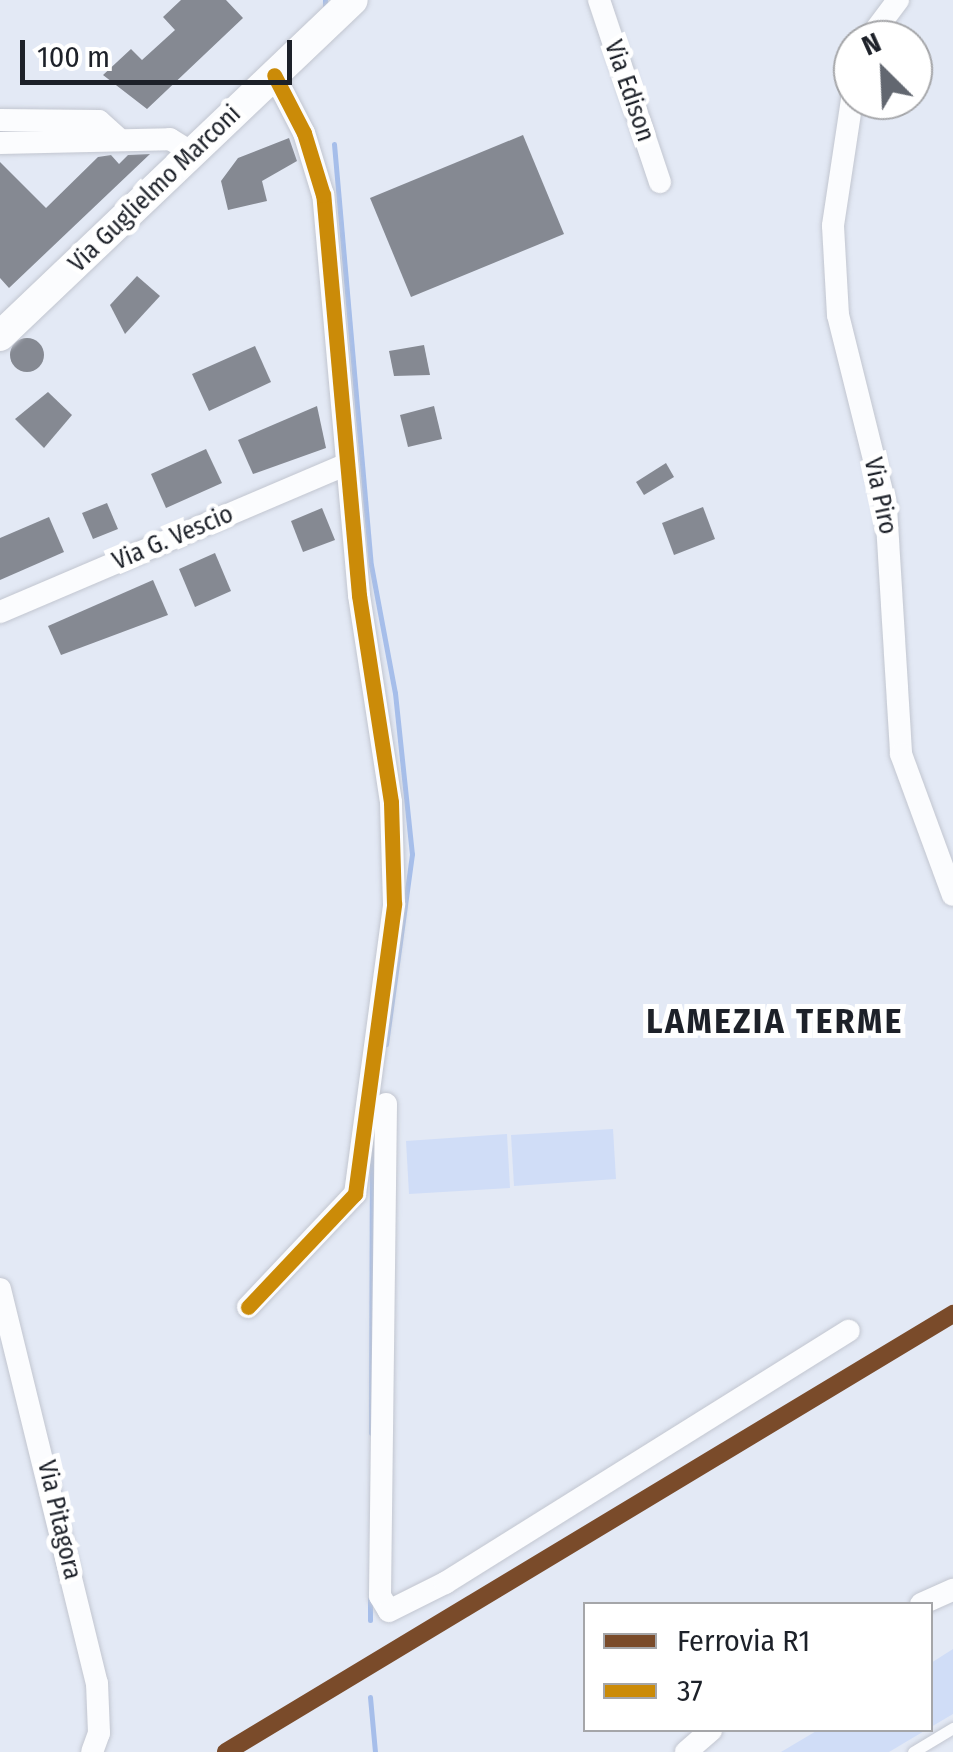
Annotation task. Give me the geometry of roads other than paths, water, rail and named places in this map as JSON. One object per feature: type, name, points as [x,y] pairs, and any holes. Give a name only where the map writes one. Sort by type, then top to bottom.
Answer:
[{"type":"main road","name":"Via Guglielmo Marconi","points":[[0,336],[353,0]]},
{"type":"street","name":"Via Edison","points":[[599,0],[660,182]]},
{"type":"street","points":[[248,1307],[355,1194],[394,904],[392,802],[358,594],[323,195],[304,133],[274,75]]},
{"type":"street","points":[[0,120],[99,120],[120,140]]},
{"type":"street","name":"Via Piro","points":[[849,120],[833,226],[836,302],[886,507],[901,754],[953,895]]},
{"type":"street","points":[[0,143],[170,138],[192,154]]},
{"type":"street","name":"Via G. Vescio","points":[[0,612],[347,464]]},
{"type":"street","points":[[386,1104],[380,1596],[388,1611],[445,1583],[850,1331]]},
{"type":"street","points":[[355,1194],[384,1194]]},
{"type":"street","name":"Via Pitagora","points":[[0,1290],[97,1682],[100,1733],[92,1752]]},
{"type":"street","points":[[925,1602],[953,1590]]},
{"type":"street","points":[[686,1752],[709,1732]]},
{"type":"lane","points":[[913,1752],[953,1728]]},
{"type":"waterway","points":[[325,0],[325,5]]},
{"type":"waterway","points":[[334,144],[371,565],[395,693],[412,854],[386,1044]]},
{"type":"waterway","points":[[371,1433],[372,1149]]},
{"type":"waterway","points":[[370,1599],[370,1620]]},
{"type":"waterway","points":[[370,1697],[375,1752]]},
{"type":"rail line","name":"R1","points":[[226,1752],[953,1314]]},
{"type":"district","name":"LAMEZIA TERME","points":[[775,1021]]}]
